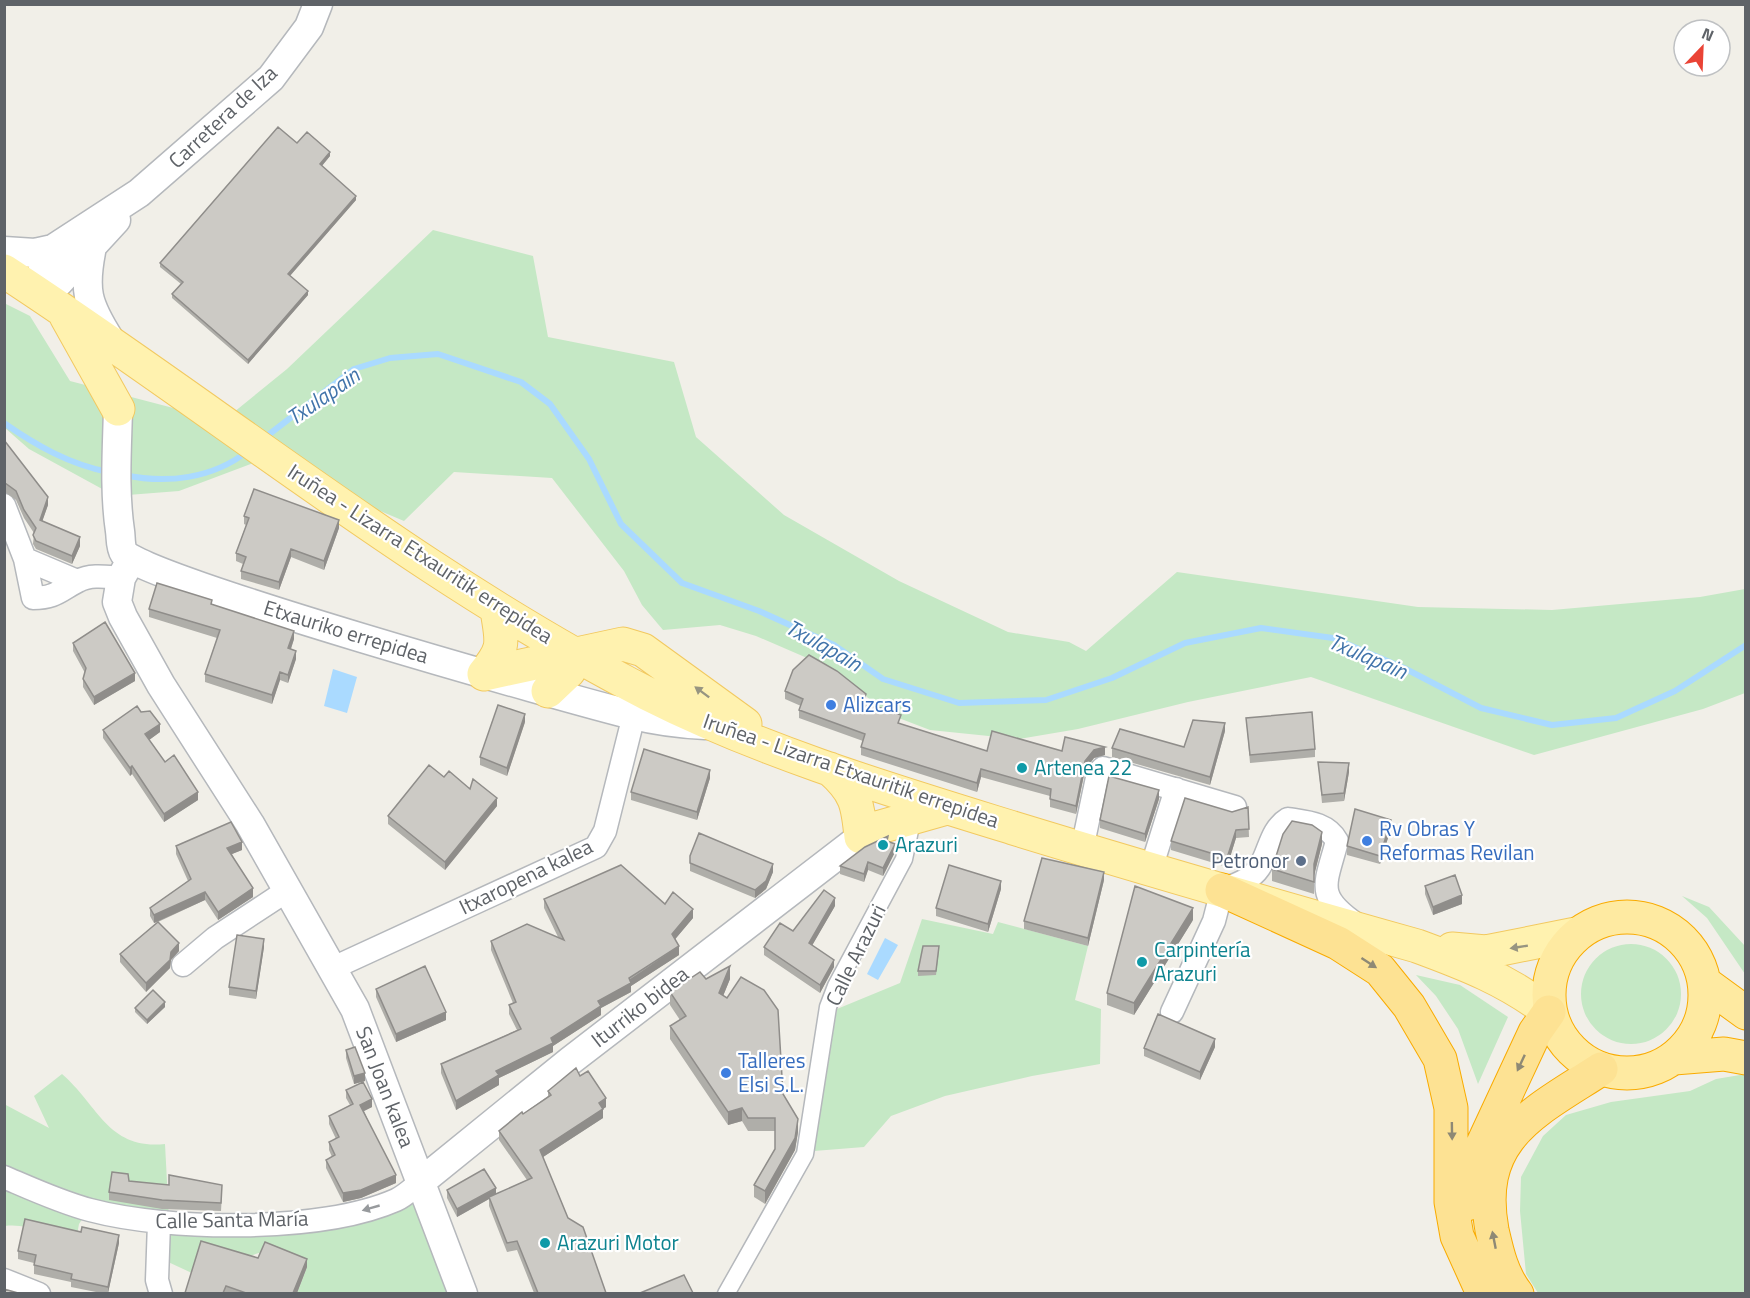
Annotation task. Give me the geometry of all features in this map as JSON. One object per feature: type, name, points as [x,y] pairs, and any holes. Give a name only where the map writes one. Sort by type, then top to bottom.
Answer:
[{"type":"highway","points":[[1222,890],[1338,943],[1380,970],[1409,1006],[1440,1059],[1451,1108],[1451,1202],[1457,1236],[1483,1291]]},
{"type":"highway","points":[[1631,916],[1657,922],[1676,933],[1697,960],[1705,984],[1704,1008],[1698,1028],[1688,1044],[1674,1058],[1658,1067],[1631,1073],[1601,1069],[1583,1060],[1569,1048],[1558,1033],[1549,1012],[1548,986],[1555,962],[1576,934],[1610,918],[1631,916]]},
{"type":"highway","points":[[1705,984],[1746,1013]]},
{"type":"highway","points":[[1483,1291],[1465,1227],[1467,1190],[1474,1163],[1535,1032],[1549,1012]]},
{"type":"highway","points":[[1674,1058],[1724,1054],[1746,1058]]},
{"type":"highway","points":[[1517,1293],[1497,1256],[1489,1212],[1491,1172],[1503,1145],[1524,1120],[1601,1069]]},
{"type":"main road","name":"Iruñea - Lizarra Etxauritik errepidea","points":[[4,271],[110,340],[302,478],[497,610],[576,655],[716,726],[830,769],[947,808],[1417,946],[1485,971],[1529,996],[1549,1012]]},
{"type":"main road","points":[[50,300],[118,417]]},
{"type":"main road","points":[[118,417],[136,359]]},
{"type":"main road","points":[[484,674],[496,658],[502,644],[497,610]]},
{"type":"main road","points":[[484,674],[623,644],[643,650],[783,751]]},
{"type":"main road","points":[[548,692],[569,671],[576,655]]},
{"type":"main road","points":[[830,769],[847,784],[870,832]]},
{"type":"main road","points":[[870,832],[887,804],[886,787]]},
{"type":"main road","points":[[870,832],[913,816],[947,808]]},
{"type":"main road","name":"Iruñea - Lizarra Etxauritik errepidea","points":[[1417,946],[1486,952],[1576,934]]},
{"type":"street","name":"Carretera de Iza","points":[[50,300],[59,282],[139,193],[271,78],[309,27],[318,4]]},
{"type":"street","name":"Carretera de Iza","points":[[53,249],[139,193]]},
{"type":"street","points":[[92,247],[86,276],[87,295],[93,313],[110,340]]},
{"type":"street","points":[[4,251],[35,253],[53,249]]},
{"type":"street","points":[[50,300],[42,272],[53,249]]},
{"type":"street","points":[[4,505],[25,559],[33,598],[47,598],[67,589],[77,581],[126,569],[115,496],[118,417]]},
{"type":"street","points":[[25,559],[77,581]]},
{"type":"street","name":"Etxauriko errepidea","points":[[126,569],[188,583],[484,674],[634,715],[676,723],[716,726]]},
{"type":"street","name":"San Joan kalea","points":[[126,569],[117,602],[123,617],[161,685],[250,824],[355,1009],[463,1293]]},
{"type":"street","name":"Itxaropena kalea","points":[[333,968],[596,847],[605,831],[634,715]]},
{"type":"street","points":[[1082,849],[1098,773],[1103,768],[1235,807]]},
{"type":"street","points":[[1151,869],[1176,789]]},
{"type":"street","name":"Calle Arazuri","points":[[726,1293],[805,1154],[828,1007],[836,986],[904,859],[913,816]]},
{"type":"street","points":[[1172,1012],[1214,921],[1222,890],[1250,877],[1259,868],[1278,825],[1288,819],[1312,822],[1332,832],[1337,841],[1326,886],[1328,898],[1337,911],[1368,932]]},
{"type":"street","name":"Iturriko bidea","points":[[422,1181],[570,1061],[870,832]]},
{"type":"street","points":[[183,965],[215,938],[288,890]]},
{"type":"street","name":"Calle Santa María","points":[[4,1177],[88,1210],[159,1223],[292,1224],[368,1210],[398,1199],[422,1181]]},
{"type":"street","points":[[157,1293],[159,1223]]},
{"type":"street","points":[[4,1280],[39,1293]]},
{"type":"green space","points":[[433,230],[533,256],[548,337],[674,362],[696,437],[784,515],[899,581],[1008,632],[1069,642],[1086,651],[1177,572],[1418,607],[1552,610],[1700,597],[1745,589],[1745,693],[1703,709],[1534,755],[1311,677],[1188,702],[1078,729],[1019,739],[930,730],[883,712],[851,682],[814,661],[756,636],[720,625],[663,630],[642,605],[624,571],[552,478],[454,472],[404,521],[302,478],[256,462],[179,491],[115,496],[29,449],[5,428],[4,303],[30,316],[70,381],[223,421],[287,369]]},
{"type":"green space","points":[[1682,896],[1709,907],[1745,946],[1745,974],[1707,918]]},
{"type":"green space","points":[[922,919],[993,934],[998,922],[1088,946],[1075,1000],[1101,1009],[1100,1064],[1032,1076],[945,1096],[891,1116],[864,1147],[814,1151],[837,1009],[900,983]]},
{"type":"green space","points":[[1631,944],[1650,948],[1666,959],[1677,975],[1681,994],[1677,1013],[1666,1029],[1650,1040],[1631,1044],[1612,1040],[1596,1029],[1585,1013],[1581,994],[1585,975],[1596,959],[1612,948]]},
{"type":"green space","points":[[1416,975],[1460,985],[1508,1017],[1478,1084],[1458,1029],[1436,996]]},
{"type":"green space","points":[[62,1074],[117,1133],[130,1140],[146,1144],[165,1144],[169,1220],[88,1210],[79,1224],[77,1235],[59,1234],[23,1226],[5,1226],[4,1104],[49,1128],[34,1096]]},
{"type":"green space","points":[[1746,1075],[1745,1293],[1538,1293],[1526,1274],[1520,1211],[1521,1177],[1543,1136],[1566,1115],[1611,1102],[1690,1091],[1716,1079]]},
{"type":"green space","points":[[419,1202],[452,1293],[297,1293],[307,1267],[265,1251],[194,1274],[166,1261],[164,1230],[404,1207]]},
{"type":"water","points":[[333,669],[357,677],[347,713],[324,706]]},
{"type":"water","points":[[885,938],[898,945],[878,980],[867,974]]},
{"type":"building","points":[[278,127],[297,143],[307,132],[330,152],[320,164],[356,196],[288,274],[308,291],[248,360],[172,294],[183,282],[160,263]]},
{"type":"building","points":[[4,440],[48,497],[40,520],[80,537],[72,556],[36,541],[33,535],[36,528],[24,510],[16,491],[4,484]]},
{"type":"building","points":[[254,489],[339,520],[324,561],[291,549],[279,582],[241,571],[246,557],[236,553],[249,518],[244,516]]},
{"type":"building","points":[[157,583],[212,600],[211,604],[294,631],[288,648],[296,651],[288,675],[280,672],[272,695],[205,674],[220,630],[149,609]]},
{"type":"building","points":[[105,622],[135,673],[94,697],[83,679],[86,668],[73,643]]},
{"type":"building","points":[[809,655],[837,671],[866,694],[863,702],[901,715],[898,723],[987,751],[992,731],[1062,751],[1065,737],[1105,747],[1094,750],[1085,761],[1076,806],[1050,799],[1051,789],[981,769],[977,783],[861,747],[865,734],[799,710],[803,699],[785,691],[793,670]]},
{"type":"building","points":[[498,705],[525,714],[507,768],[480,757]]},
{"type":"building","points":[[137,706],[141,712],[150,711],[160,724],[145,734],[165,762],[174,755],[198,792],[164,814],[132,766],[130,768],[103,730]]},
{"type":"building","points":[[1312,712],[1315,749],[1250,755],[1246,718]]},
{"type":"building","points":[[1193,720],[1225,723],[1210,777],[1112,748],[1120,729],[1184,747]]},
{"type":"building","points":[[644,749],[710,770],[697,812],[631,792]]},
{"type":"building","points":[[1318,762],[1349,763],[1344,793],[1322,795]]},
{"type":"building","points":[[429,765],[444,777],[449,771],[470,789],[473,779],[497,798],[445,862],[388,816]]},
{"type":"building","points":[[1109,776],[1159,790],[1145,834],[1100,820]]},
{"type":"building","points":[[1185,798],[1232,812],[1248,807],[1249,829],[1236,830],[1227,858],[1171,841]]},
{"type":"building","name":"Rv Obras Y Reformas Revilan","points":[[1355,809],[1391,820],[1380,856],[1347,846]]},
{"type":"building","name":"Petronor","points":[[1292,821],[1312,825],[1322,832],[1314,864],[1314,882],[1272,869],[1283,834]]},
{"type":"building","points":[[231,822],[242,842],[227,848],[253,888],[218,912],[205,892],[154,915],[150,908],[191,879],[176,846]]},
{"type":"building","points":[[699,833],[773,864],[766,881],[755,890],[690,863],[690,856]]},
{"type":"building","points":[[888,836],[887,841],[895,844],[883,868],[868,862],[864,874],[840,866],[865,847]]},
{"type":"building","points":[[1042,858],[1104,872],[1088,938],[1024,921]]},
{"type":"building","points":[[621,865],[665,904],[673,892],[693,909],[672,934],[679,946],[629,978],[631,983],[598,1001],[601,1006],[551,1038],[553,1043],[496,1071],[499,1075],[456,1101],[441,1064],[521,1029],[509,1005],[516,1002],[491,941],[527,924],[564,940],[544,899]]},
{"type":"building","points":[[949,865],[1001,881],[988,924],[936,908]]},
{"type":"building","points":[[1455,875],[1462,895],[1433,907],[1425,886]]},
{"type":"building","name":"Carpintería Arazuri","points":[[1135,886],[1193,908],[1134,1003],[1107,993]]},
{"type":"building","points":[[824,890],[835,898],[809,943],[834,960],[820,985],[764,947],[780,923],[793,931]]},
{"type":"building","points":[[158,922],[179,943],[171,952],[170,960],[146,983],[120,954]]},
{"type":"building","points":[[237,935],[264,939],[256,991],[229,987]]},
{"type":"building","points":[[923,946],[939,946],[936,971],[918,971]]},
{"type":"building","points":[[425,966],[446,1012],[396,1034],[376,989]]},
{"type":"building","points":[[730,966],[719,993],[727,998],[741,977],[764,990],[778,1010],[783,1094],[798,1119],[795,1138],[765,1191],[754,1185],[775,1149],[775,1118],[748,1118],[742,1108],[728,1112],[670,1026],[686,1016],[670,992],[700,972],[706,979]]},
{"type":"building","points":[[153,990],[165,1002],[147,1020],[135,1008]]},
{"type":"building","points":[[1158,1014],[1215,1039],[1200,1072],[1144,1048]]},
{"type":"building","points":[[355,1047],[365,1073],[354,1076],[346,1050]]},
{"type":"building","points":[[576,1068],[580,1076],[588,1071],[606,1098],[599,1103],[603,1109],[540,1150],[568,1218],[583,1227],[606,1293],[538,1293],[517,1241],[507,1243],[489,1197],[532,1178],[499,1131],[522,1112],[523,1114],[551,1095],[548,1091]]},
{"type":"building","points":[[363,1082],[372,1099],[360,1105],[396,1175],[361,1190],[343,1193],[326,1160],[335,1155],[329,1142],[339,1137],[329,1116],[353,1104],[346,1090]]},
{"type":"building","points":[[484,1169],[496,1188],[457,1209],[447,1190]]},
{"type":"building","points":[[112,1172],[128,1174],[129,1181],[169,1185],[169,1175],[222,1185],[221,1203],[162,1200],[109,1192]]},
{"type":"building","points":[[25,1219],[81,1232],[82,1227],[119,1235],[108,1287],[71,1279],[72,1274],[34,1265],[36,1255],[18,1251]]},
{"type":"building","points":[[201,1241],[258,1258],[265,1242],[307,1259],[293,1293],[246,1293],[226,1286],[223,1293],[185,1293]]},
{"type":"building","points":[[684,1275],[693,1293],[640,1293]]},
{"type":"building","points":[[4,1289],[18,1293],[4,1293]]},
{"type":"waterway","name":"Txulapain","points":[[263,439],[354,369],[390,358],[438,354],[521,382],[550,404],[589,459],[621,524],[682,583],[759,611],[834,645],[883,679],[959,703],[1046,700],[1112,678],[1185,643],[1261,628],[1333,638],[1404,668],[1481,708],[1552,725],[1616,718],[1675,691],[1746,645]]},
{"type":"waterway","name":"Txulapain","points":[[4,423],[54,453],[94,469],[108,472]]},
{"type":"waterway","name":"Txulapain","points":[[124,475],[156,479],[189,477],[219,468],[248,451]]},
{"type":"place","name":"Alizcars","points":[[831,705]]},
{"type":"place","name":"Artenea 22","points":[[1022,768]]},
{"type":"place","name":"Rv Obras Y Reformas Revilan","points":[[1367,841]]},
{"type":"place","name":"Arazuri","points":[[883,845]]},
{"type":"place","name":"Petronor","points":[[1301,861]]},
{"type":"place","name":"Carpintería Arazuri","points":[[1142,962]]},
{"type":"place","name":"Talleres Elsi S.L.","points":[[726,1073]]},
{"type":"place","name":"Arazuri Motor","points":[[545,1243]]}]
